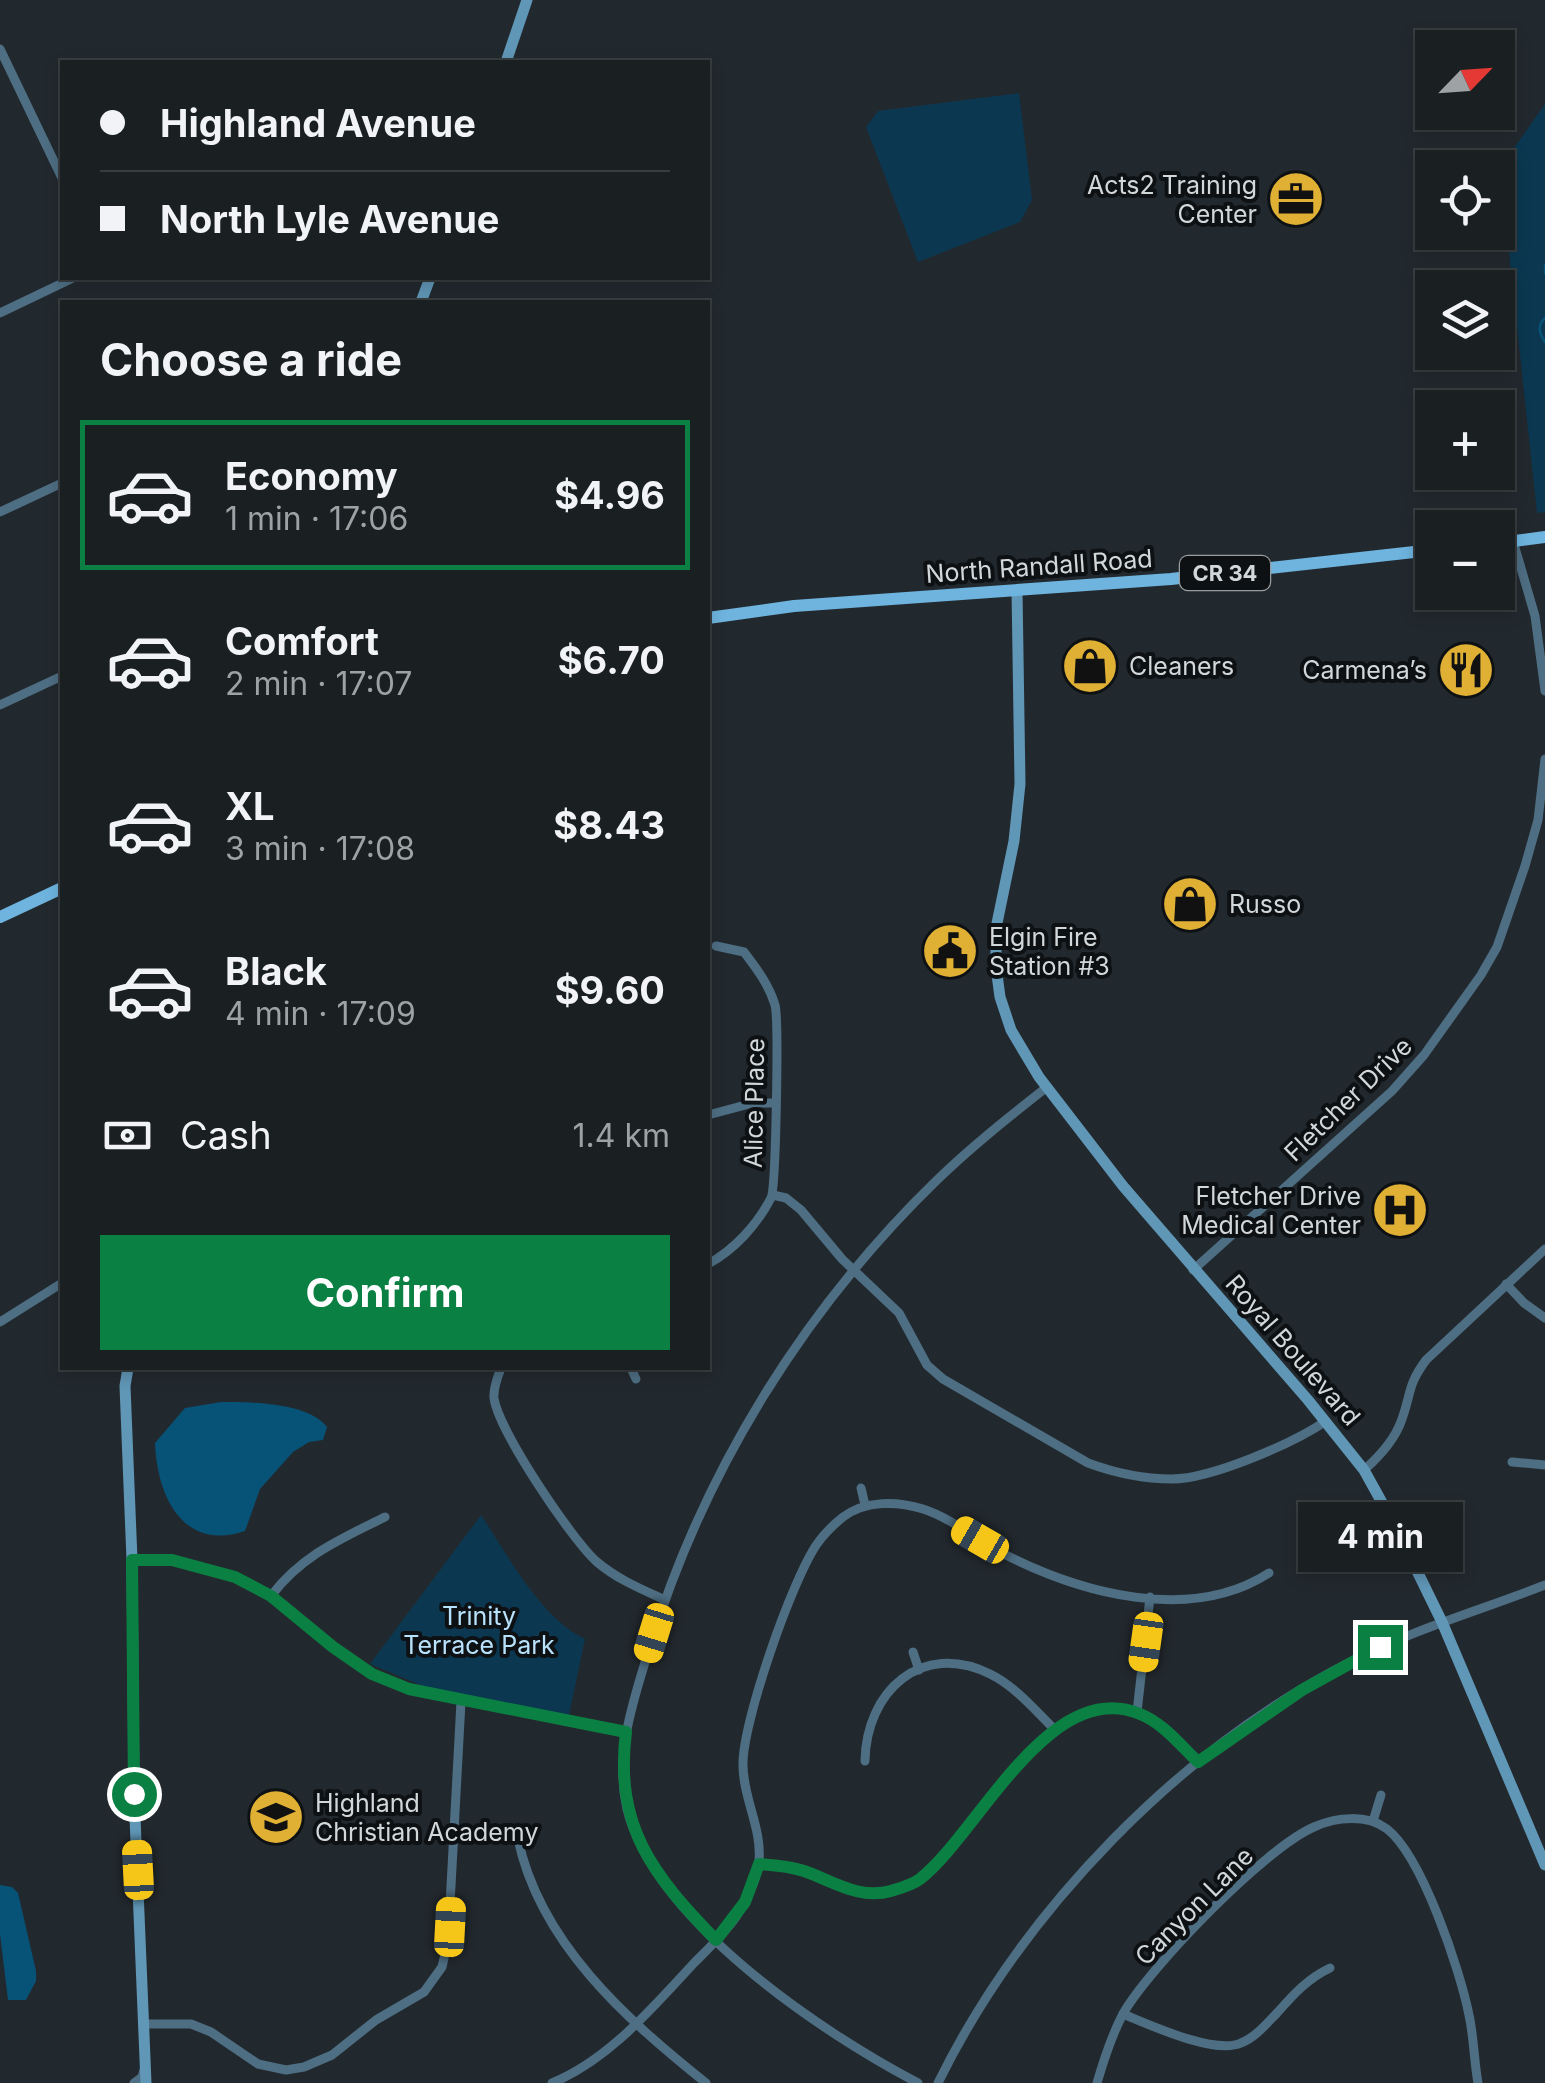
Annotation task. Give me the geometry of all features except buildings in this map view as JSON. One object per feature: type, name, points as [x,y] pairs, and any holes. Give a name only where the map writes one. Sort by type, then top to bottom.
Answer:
[{"type":"main road","points":[[1515,541],[1545,537]]},
{"type":"main road","name":"North Randall Road","points":[[710,618],[794,606],[1170,579],[1415,552]]},
{"type":"main road","points":[[0,917],[60,889]]},
{"type":"street","points":[[507,60],[527,0]]},
{"type":"street","points":[[0,48],[60,174]]},
{"type":"street","points":[[0,313],[70,280]]},
{"type":"street","points":[[0,512],[60,484]]},
{"type":"street","points":[[1515,548],[1535,616],[1545,691]]},
{"type":"street","name":"Royal Boulevard","points":[[1017,590],[1020,784],[1014,841],[996,928],[996,968],[1011,1030],[1046,1087],[1122,1186],[1364,1470],[1442,1622],[1545,1864]]},
{"type":"street","points":[[0,704],[60,677]]},
{"type":"street","name":"Fletcher Drive","points":[[1194,1270],[1392,1091],[1424,1055],[1481,975],[1497,947],[1541,821],[1545,760]]},
{"type":"street","name":"Alice Place","points":[[710,1263],[744,1236],[773,1195],[776,1008],[763,977],[744,952],[716,946]]},
{"type":"street","points":[[918,2083],[860,2052],[782,1998],[716,1940],[658,1874],[636,1836],[622,1779],[626,1732],[665,1600],[693,1530],[757,1406],[810,1327],[936,1181],[1046,1087]]},
{"type":"street","points":[[710,1114],[753,1103],[774,1103]]},
{"type":"street","points":[[773,1195],[786,1198],[801,1210],[899,1313],[927,1365],[943,1379],[1088,1463],[1111,1472],[1177,1479],[1294,1441],[1326,1421]]},
{"type":"street","points":[[1364,1470],[1395,1435],[1411,1380],[1443,1342],[1545,1249]]},
{"type":"street","points":[[0,1322],[60,1284]]},
{"type":"street","points":[[1506,1284],[1545,1318]]},
{"type":"street","points":[[128,1370],[134,1794],[146,2083]]},
{"type":"street","points":[[501,1370],[494,1398],[499,1412],[519,1451],[580,1545],[610,1572],[665,1600]]},
{"type":"street","points":[[632,1370],[636,1379]]},
{"type":"street","points":[[1399,1375],[1411,1380]]},
{"type":"street","points":[[1512,1462],[1545,1465]]},
{"type":"street","points":[[861,1488],[866,1505]]},
{"type":"street","points":[[556,2082],[597,2056],[635,2023],[716,1940],[745,1902],[759,1864],[758,1837],[743,1777],[748,1726],[784,1620],[815,1547],[834,1524],[866,1505],[924,1510],[1037,1570],[1102,1592],[1150,1597],[1214,1594],[1241,1588],[1269,1572]]},
{"type":"street","points":[[271,1596],[292,1569],[315,1551],[385,1517]]},
{"type":"street","points":[[132,1560],[172,1560],[235,1577],[271,1596],[372,1674],[409,1689],[626,1732]]},
{"type":"street","points":[[938,2083],[989,1994],[1053,1909],[1106,1848],[1198,1762],[1302,1690],[1380,1647],[1545,1585]]},
{"type":"street","points":[[1136,1712],[1150,1597]]},
{"type":"street","points":[[913,1652],[919,1670]]},
{"type":"street","points":[[865,1762],[867,1728],[882,1698],[906,1676],[919,1670],[960,1666],[987,1672],[1055,1730]]},
{"type":"street","points":[[145,2024],[202,2028],[258,2064],[295,2069],[324,2060],[376,2020],[424,1992],[442,1967],[448,1941],[460,1702]]},
{"type":"street","points":[[759,1864],[787,1866],[866,1893],[886,1892],[916,1882],[1022,1761],[1055,1730],[1089,1713],[1113,1709],[1136,1712],[1168,1732],[1198,1762]]},
{"type":"street","points":[[1381,1794],[1373,1821],[1407,1851],[1436,1914],[1469,2012],[1478,2083]]},
{"type":"street","name":"Canyon Lane","points":[[1097,2083],[1123,2014],[1182,1941],[1219,1904],[1296,1836],[1326,1822],[1373,1821]]},
{"type":"street","points":[[518,1839],[525,1870],[548,1919],[577,1960],[635,2023],[706,2083]]},
{"type":"street","points":[[1123,2014],[1187,2037],[1232,2046],[1260,2030],[1302,1985],[1330,1968]]},
{"type":"street","points":[[134,2083],[142,2077],[145,2067]]},
{"type":"green space","points":[[1019,93],[1032,200],[1020,222],[918,262],[866,127],[878,111]]},
{"type":"green space","points":[[1545,104],[1545,512],[1537,513],[1515,308],[1515,270],[1511,270],[1509,250],[1515,250],[1513,150]]},
{"type":"green space","name":"Trinity Terrace Park","points":[[481,1515],[540,1601],[569,1630],[585,1639],[569,1715],[430,1689],[370,1664]]},
{"type":"shaded area","points":[[221,1402],[292,1408],[327,1427],[323,1440],[309,1442],[293,1452],[260,1489],[245,1531],[223,1535],[189,1526],[177,1514],[161,1482],[155,1443],[185,1408]]},
{"type":"shaded area","points":[[0,1885],[12,1887],[18,1893],[36,1971],[36,1981],[26,2000],[8,2000],[0,1934]]},
{"type":"waterway","points":[[1545,265],[1545,273]]},
{"type":"waterway","points":[[1545,318],[1540,330],[1545,342]]},
{"type":"place","name":"Acts2 Training Center","points":[[1296,199]]},
{"type":"place","name":"Cleaners","points":[[1090,666]]},
{"type":"place","name":"Carmena’s","points":[[1466,670]]},
{"type":"place","name":"Russo","points":[[1190,904]]},
{"type":"place","name":"Elgin Fire Station #3","points":[[950,951]]},
{"type":"place","name":"Fletcher Drive Medical Center","points":[[1400,1210]]},
{"type":"place","name":"Highland Christian Academy","points":[[276,1817]]},
{"type":"route","points":[[134,1794],[132,1560],[172,1560],[235,1577],[271,1596],[372,1674],[409,1689],[626,1732],[622,1779],[636,1836],[658,1874],[716,1940],[745,1902],[759,1864],[787,1866],[846,1890],[866,1893],[886,1892],[916,1882],[1037,1745],[1072,1720],[1102,1710],[1136,1712],[1168,1732],[1198,1762],[1302,1690],[1380,1647]]}]
